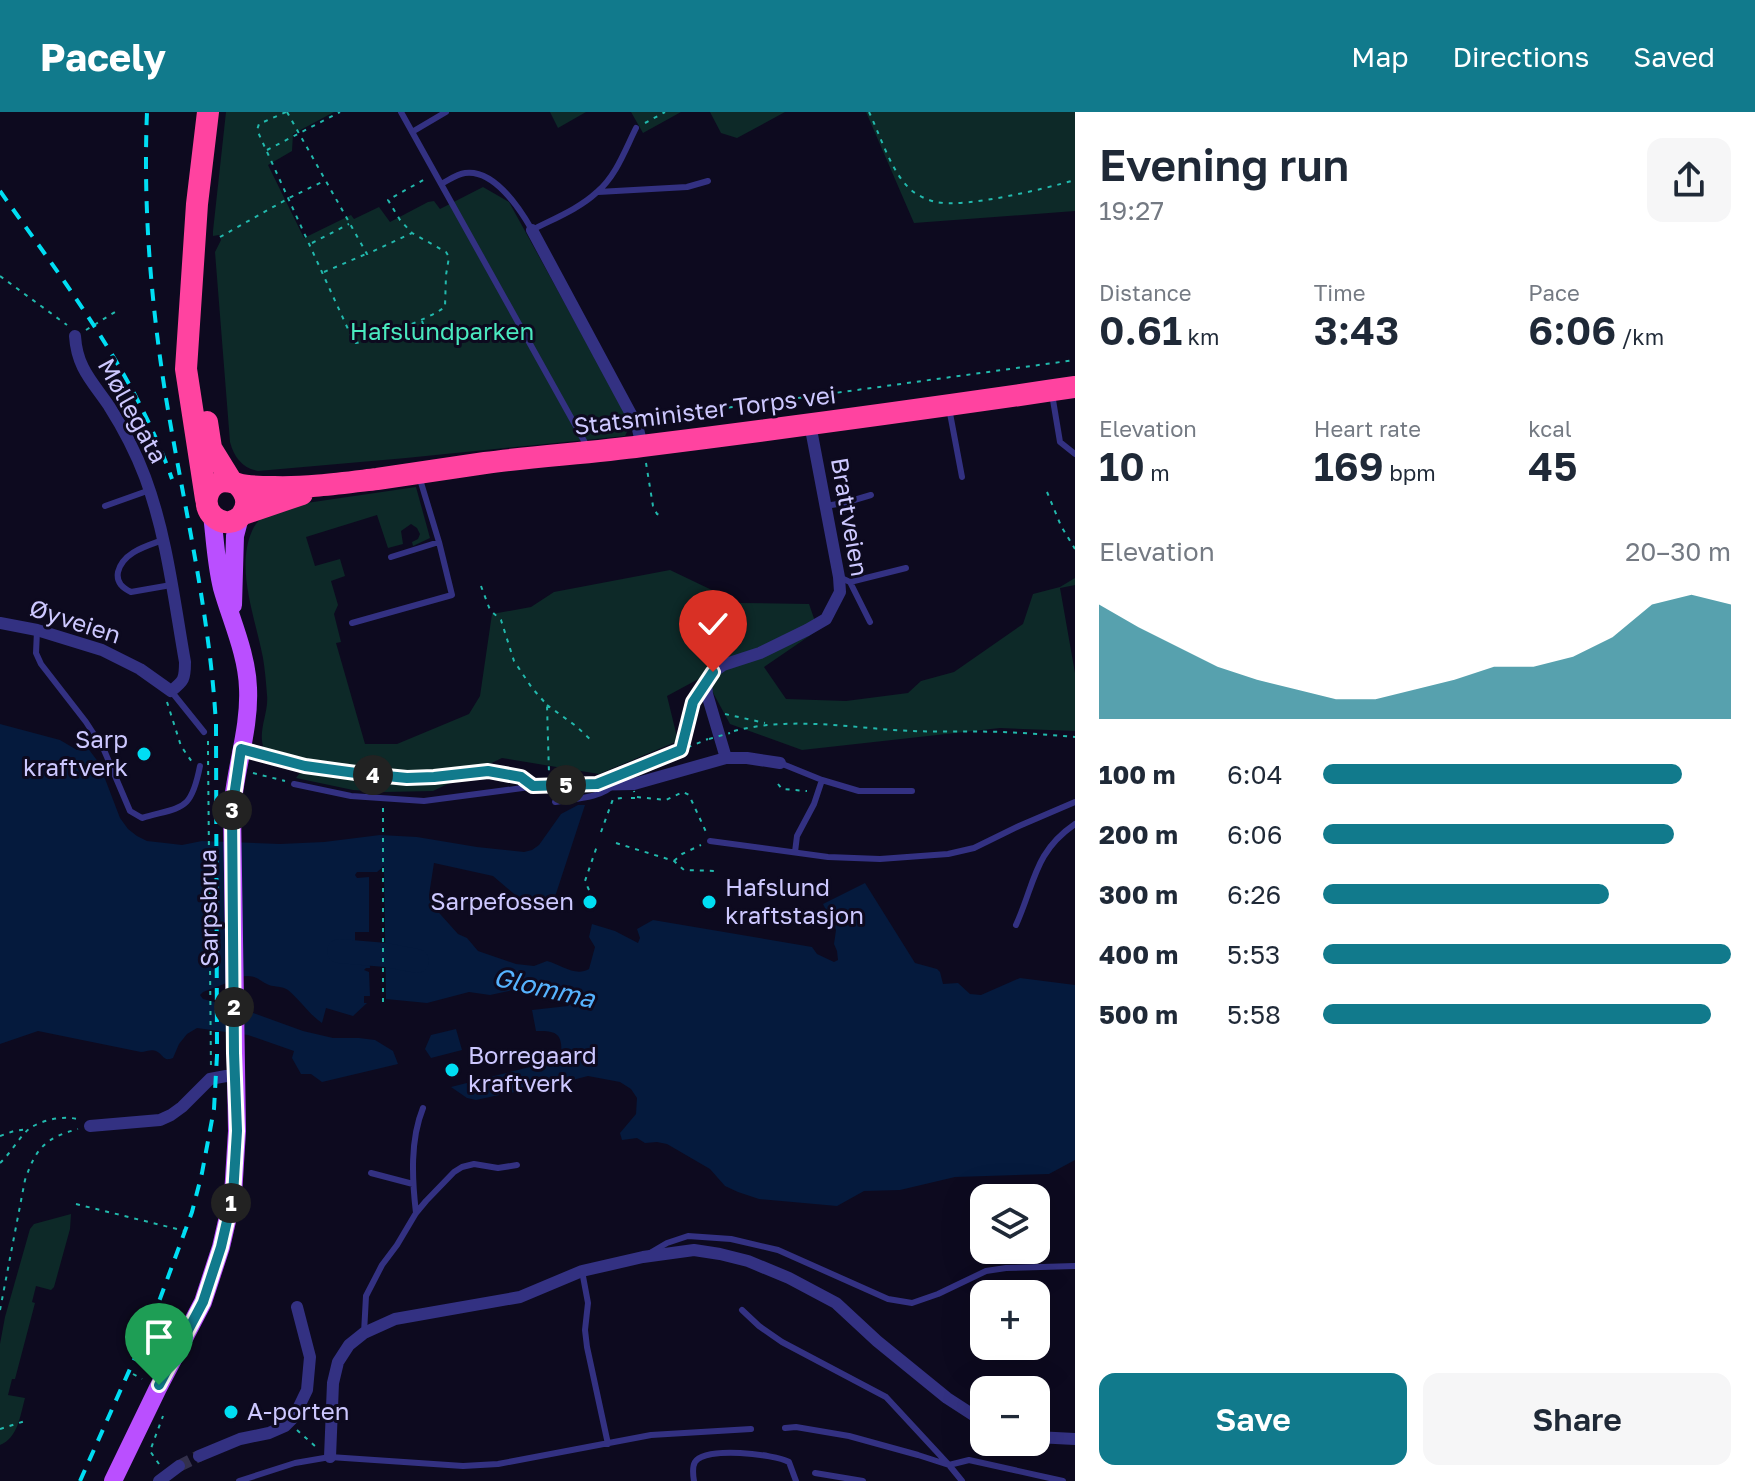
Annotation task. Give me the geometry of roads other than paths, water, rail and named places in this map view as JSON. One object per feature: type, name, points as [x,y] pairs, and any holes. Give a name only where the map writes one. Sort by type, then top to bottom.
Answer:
[{"type":"highway","points":[[191,314],[211,448],[246,495],[246,508],[241,516],[229,522],[222,521],[209,507],[186,369],[197,204],[208,112]]},
{"type":"highway","name":"Statsminister Torps vei","points":[[235,483],[277,487],[342,483],[485,463],[590,453],[1075,387]]},
{"type":"highway","points":[[209,507],[211,489],[215,485],[226,481],[235,483]]},
{"type":"highway","name":"Statsminister Torps vei","points":[[241,516],[278,501],[342,483]]},
{"type":"main road","name":"Sarpsbrua","points":[[113,1481],[203,1302],[221,1247],[233,1195],[236,1113],[232,810],[248,715],[248,685],[218,568],[209,507]]},
{"type":"main road","points":[[232,620],[235,536],[241,516]]},
{"type":"street","points":[[532,230],[642,444]]},
{"type":"street","name":"Møllegata","points":[[75,336],[78,360],[111,409],[129,443],[158,512],[185,674],[183,681],[171,691]]},
{"type":"street","name":"Brattveien","points":[[693,702],[713,672],[723,665],[760,653],[826,619],[840,592],[845,580],[825,506],[810,424]]},
{"type":"street","name":"Øyveien","points":[[0,623],[37,630],[102,650],[140,669],[171,691]]},
{"type":"street","points":[[706,684],[726,758]]},
{"type":"street","points":[[241,749],[305,766],[356,773],[407,778],[488,771],[521,777],[533,786],[606,787],[648,782],[726,758],[780,763]]},
{"type":"street","points":[[90,1126],[160,1120],[182,1107],[210,1079],[235,1077]]},
{"type":"street","points":[[330,1457],[333,1383],[338,1362],[349,1345],[364,1333],[395,1319],[520,1297],[582,1271],[643,1257],[694,1250],[748,1261],[836,1303],[877,1341],[970,1413]]},
{"type":"street","points":[[199,1456],[240,1439],[269,1433],[285,1426],[294,1417],[307,1390],[310,1357],[297,1307]]},
{"type":"street","points":[[1050,1438],[1075,1439]]},
{"type":"street","points":[[159,1481],[179,1466]]},
{"type":"lane","points":[[401,112],[590,453]]},
{"type":"lane","points":[[412,132],[446,112]]},
{"type":"lane","points":[[441,184],[461,173],[473,173],[485,178],[512,199],[532,230],[598,192],[616,169],[636,128]]},
{"type":"lane","points":[[598,192],[687,187],[708,181]]},
{"type":"lane","points":[[1051,391],[1059,438],[1063,446],[1075,454]]},
{"type":"lane","points":[[948,405],[962,477]]},
{"type":"lane","points":[[352,623],[452,595],[418,473]]},
{"type":"lane","points":[[105,506],[150,490]]},
{"type":"lane","points":[[825,506],[871,495]]},
{"type":"lane","points":[[163,540],[129,555],[122,563],[118,579],[131,592],[171,585]]},
{"type":"lane","points":[[391,557],[439,542]]},
{"type":"lane","points":[[870,622],[845,580],[906,568]]},
{"type":"lane","points":[[37,630],[36,653],[41,664],[104,750],[130,811],[142,818],[183,806],[191,799],[200,766]]},
{"type":"lane","name":"Øyveien","points":[[171,691],[204,732]]},
{"type":"lane","points":[[780,763],[859,791],[912,791]]},
{"type":"lane","points":[[795,852],[797,836],[814,804],[822,780]]},
{"type":"lane","points":[[294,784],[351,796],[424,801],[533,786]]},
{"type":"lane","points":[[555,802],[606,787]]},
{"type":"lane","points":[[710,841],[828,857],[880,859],[948,854],[974,848],[1075,802]]},
{"type":"lane","points":[[1016,925],[1041,859],[1060,834],[1075,824]]},
{"type":"lane","points":[[416,1213],[413,1184],[416,1131],[423,1108]]},
{"type":"lane","points":[[364,1333],[366,1296],[382,1265],[416,1213],[446,1180],[462,1167],[474,1164],[498,1168],[517,1165]]},
{"type":"lane","points":[[371,1173],[413,1184]]},
{"type":"lane","points":[[643,1257],[667,1243],[688,1236],[731,1239],[778,1250],[888,1299],[912,1303],[986,1271],[1075,1266]]},
{"type":"lane","points":[[582,1271],[588,1303],[587,1347],[608,1444]]},
{"type":"lane","points":[[742,1310],[759,1326],[803,1354],[886,1397],[962,1481]]},
{"type":"lane","points":[[785,1428],[849,1436],[949,1465],[969,1460],[1063,1481]]},
{"type":"lane","points":[[239,1481],[295,1463],[330,1457],[463,1466],[498,1464],[651,1435],[751,1429]]},
{"type":"lane","points":[[694,1481],[693,1467],[700,1458],[744,1453],[789,1462],[796,1481]]},
{"type":"lane","points":[[815,1473],[863,1481]]},
{"type":"water","points":[[0,724],[60,740],[77,750],[87,747],[99,763],[120,818],[128,829],[147,841],[182,845],[202,841],[280,844],[380,835],[524,852],[539,845],[561,814],[578,805],[585,805],[552,906],[519,898],[493,876],[434,863],[429,895],[432,905],[478,951],[516,964],[534,966],[547,961],[574,971],[584,971],[589,969],[595,947],[589,937],[592,924],[638,943],[637,929],[653,920],[812,947],[817,954],[834,962],[838,960],[834,944],[836,930],[823,904],[865,883],[915,963],[937,969],[943,984],[958,983],[970,994],[981,995],[1020,978],[1075,985],[1075,1160],[1049,1174],[955,1177],[900,1190],[864,1191],[837,1206],[759,1199],[725,1186],[710,1169],[667,1144],[645,1143],[637,1138],[622,1140],[620,1133],[636,1114],[637,1098],[631,1089],[620,1082],[588,1076],[533,1090],[476,1100],[467,1098],[451,1087],[561,1059],[560,1039],[555,1033],[536,1031],[532,1010],[568,1006],[570,1000],[513,990],[490,995],[469,992],[427,1003],[386,999],[384,866],[377,872],[357,872],[355,875],[357,878],[369,877],[369,932],[355,932],[355,942],[369,942],[370,968],[364,970],[369,972],[370,996],[364,996],[364,1003],[367,1003],[353,1016],[326,1008],[322,1023],[288,990],[249,976],[200,995],[203,999],[303,1031],[333,1038],[375,1040],[393,1051],[398,1064],[322,1082],[311,1074],[301,1074],[292,1058],[294,1051],[248,1035],[197,1028],[187,1034],[170,1059],[165,1059],[154,1050],[141,1052],[38,1031],[0,1044]]},
{"type":"water","points":[[456,1029],[462,1050],[431,1058],[425,1049],[431,1035]]},
{"type":"waterway","name":"Glomma","points":[[339,951],[417,961]]},
{"type":"tunnel","points":[[179,1466],[199,1456]]},
{"type":"railway","points":[[80,1481],[154,1315],[192,1212],[214,1109],[217,1055],[216,725],[213,684],[156,327],[147,220],[147,112]]},
{"type":"railway","points":[[0,191],[73,294],[118,365],[138,401],[172,479]]},
{"type":"place","name":"Sarp kraftverk","points":[[144,754]]},
{"type":"place","name":"Sarpefossen","points":[[590,902]]},
{"type":"place","name":"Hafslund kraftstasjon","points":[[709,902]]},
{"type":"place","name":"Borregaard kraftverk","points":[[452,1070]]},
{"type":"place","name":"A-porten","points":[[231,1412]]},
{"type":"park label","name":"Hafslundparken","points":[[442,332]]}]
